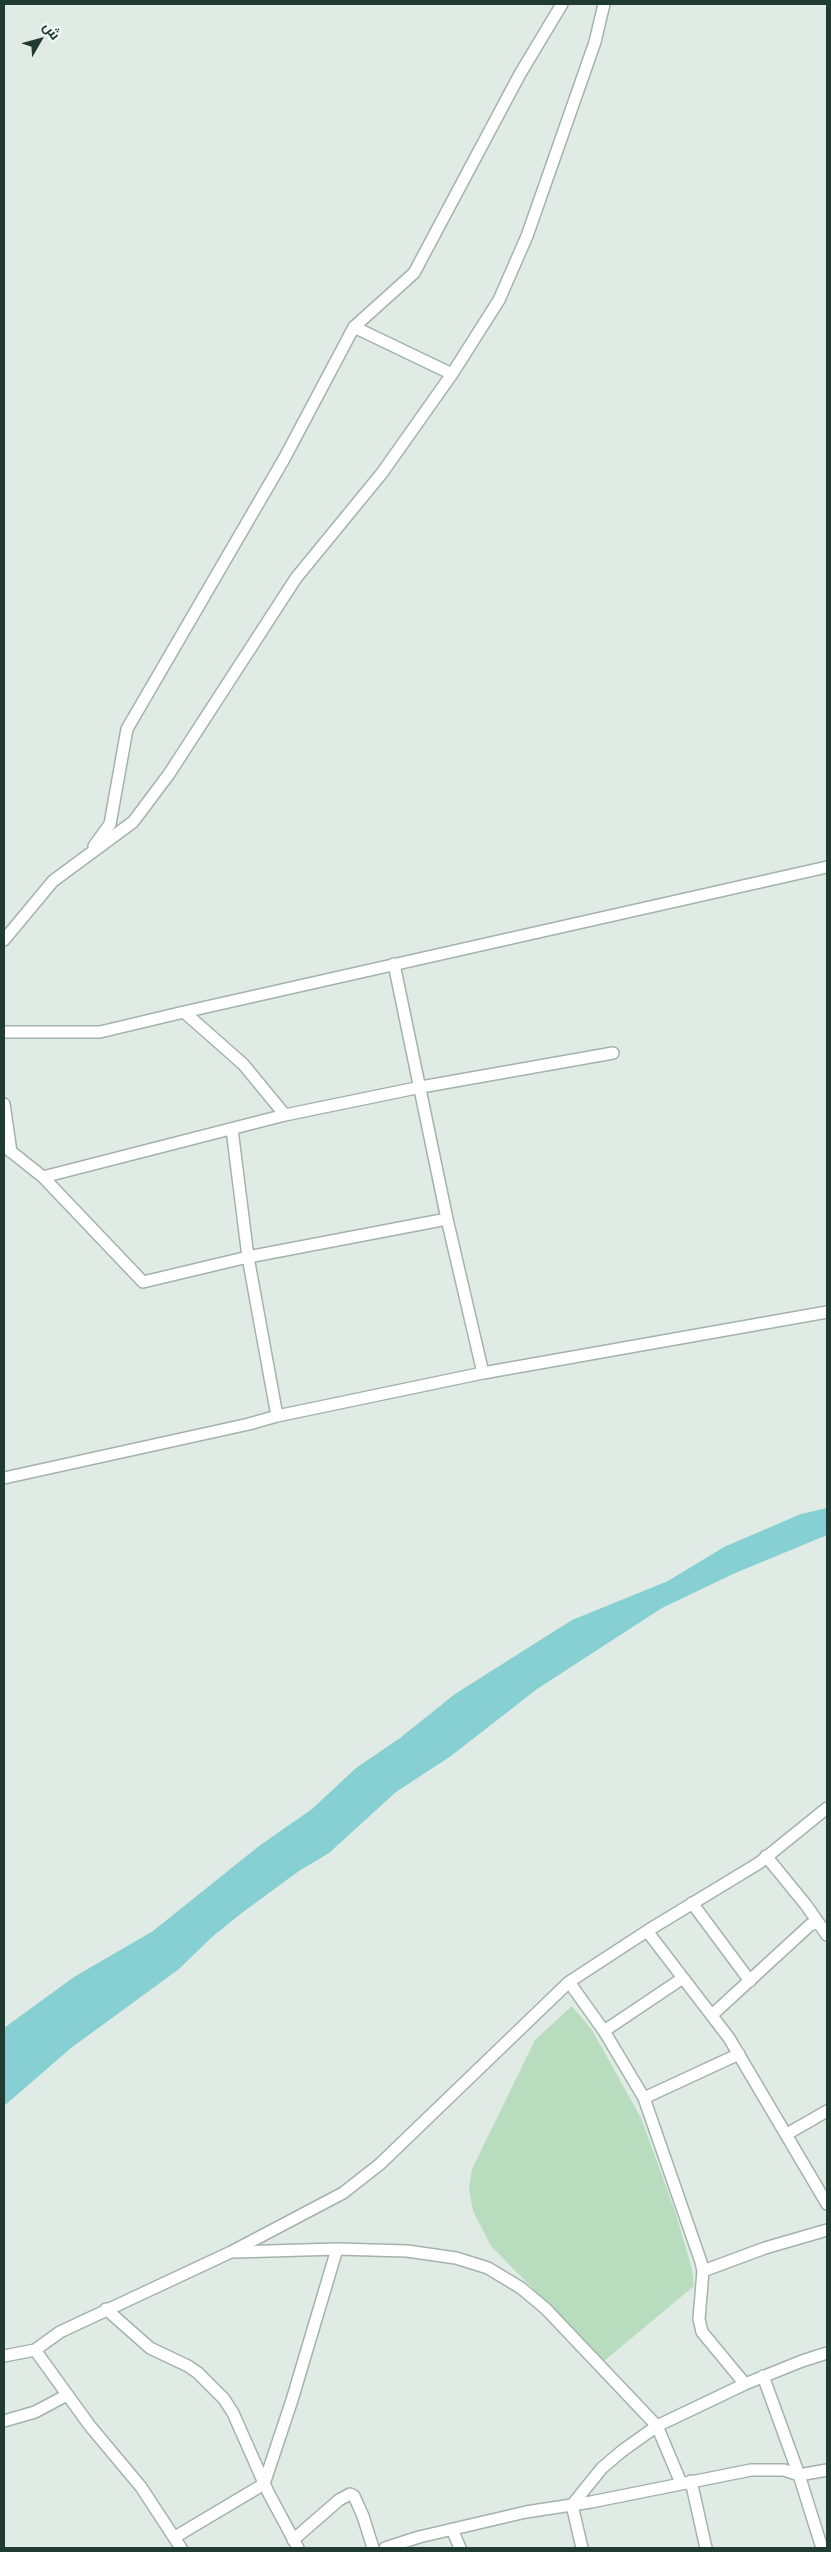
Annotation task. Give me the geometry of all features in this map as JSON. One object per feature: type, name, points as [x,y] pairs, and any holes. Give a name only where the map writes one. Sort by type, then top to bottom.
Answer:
[{"type":"street","points":[[85,857],[110,824],[127,729],[284,459],[354,327],[414,273],[520,74],[562,4]]},
{"type":"street","points":[[4,940],[53,881],[133,822],[169,774],[296,578],[382,473],[452,374],[499,300],[527,236],[595,42],[604,4]]},
{"type":"street","points":[[354,327],[452,374]]},
{"type":"street","points":[[4,1032],[100,1032],[827,867]]},
{"type":"street","points":[[394,964],[483,1373]]},
{"type":"street","points":[[184,1012],[243,1064],[285,1115]]},
{"type":"street","points":[[43,1177],[285,1115],[421,1087],[613,1053]]},
{"type":"street","points":[[4,1104],[7,1149],[43,1177],[143,1282],[248,1257],[448,1218]]},
{"type":"street","points":[[232,1129],[248,1257],[277,1416]]},
{"type":"street","points":[[4,1478],[249,1424],[277,1416],[483,1373],[827,1312]]},
{"type":"street","points":[[4,2356],[35,2350],[60,2332],[231,2252],[343,2193],[380,2164],[569,1982],[647,1931],[760,1863],[766,1856],[827,1808]]},
{"type":"street","points":[[766,1856],[827,1935]]},
{"type":"street","points":[[692,1903],[750,1981]]},
{"type":"street","points":[[712,2015],[810,1926],[818,1922]]},
{"type":"street","points":[[647,1931],[712,2015],[739,2054],[827,2204]]},
{"type":"street","points":[[604,2031],[683,1978]]},
{"type":"street","points":[[569,1982],[604,2031],[644,2098],[703,2271],[699,2319],[702,2332],[745,2384]]},
{"type":"street","points":[[644,2098],[739,2054]]},
{"type":"street","points":[[786,2134],[827,2111]]},
{"type":"street","points":[[703,2271],[765,2248],[827,2230]]},
{"type":"street","points":[[231,2252],[337,2249],[429,2253],[456,2258],[488,2268],[521,2288],[546,2309],[657,2426],[686,2482],[706,2548]]},
{"type":"street","points":[[175,2537],[264,2484],[292,2400],[337,2249]]},
{"type":"street","points":[[106,2309],[150,2348],[188,2366],[198,2373],[224,2399],[264,2484],[296,2544],[339,2500],[350,2494],[354,2496],[363,2516],[373,2548]]},
{"type":"street","points":[[35,2350],[67,2395],[141,2487],[182,2548]]},
{"type":"street","points":[[572,2505],[602,2468],[657,2426],[762,2376],[827,2353]]},
{"type":"street","points":[[762,2376],[799,2475],[822,2548]]},
{"type":"street","points":[[4,2421],[35,2412],[67,2395]]},
{"type":"street","points":[[385,2548],[452,2529],[526,2512],[572,2505],[686,2482],[762,2469],[784,2470],[799,2475],[827,2470]]},
{"type":"street","points":[[572,2505],[582,2548]]},
{"type":"street","points":[[452,2529],[460,2548]]},
{"type":"green space","points":[[572,2006],[592,2030],[641,2118],[675,2211],[692,2269],[694,2286],[604,2361],[491,2246],[473,2211],[469,2189],[472,2169],[535,2040]]},
{"type":"water","points":[[827,1508],[827,1535],[733,1574],[662,1608],[537,1689],[451,1756],[396,1792],[329,1853],[299,1871],[243,1912],[212,1937],[179,1969],[71,2048],[4,2106],[4,2028],[74,1977],[153,1931],[259,1846],[312,1809],[356,1768],[400,1738],[455,1694],[572,1620],[668,1581],[724,1547],[801,1514]]}]
